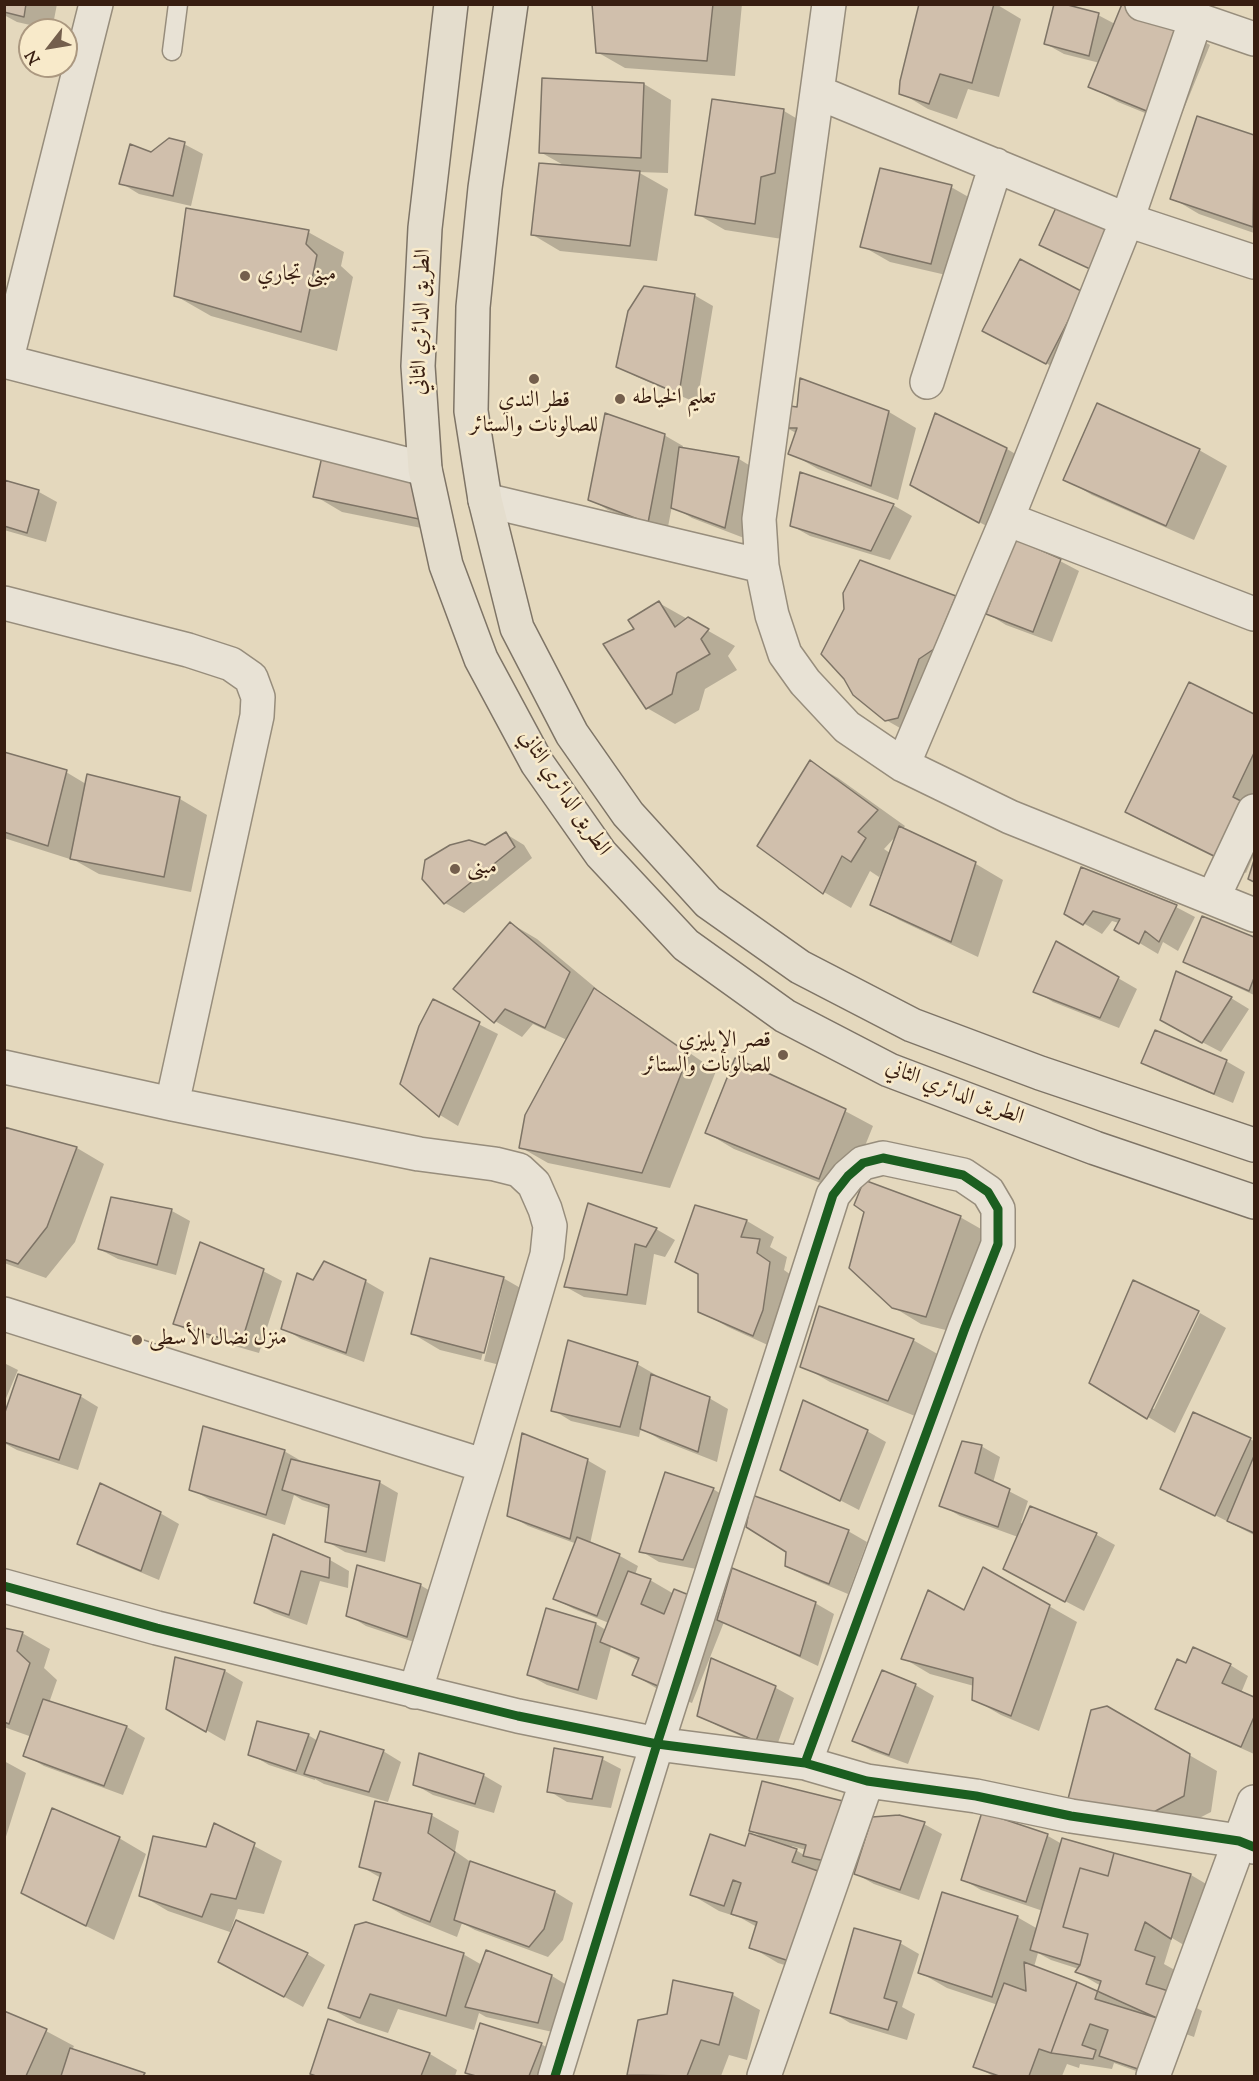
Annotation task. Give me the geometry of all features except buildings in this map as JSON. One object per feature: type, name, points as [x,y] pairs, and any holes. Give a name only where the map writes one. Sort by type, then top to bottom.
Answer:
[{"type":"main road","name":"الطريق الدائري الثاني","points":[[451,4],[425,228],[418,366],[425,469],[446,565],[482,659],[537,763],[601,854],[686,945],[785,1016],[889,1070],[1095,1148],[1254,1202]]},
{"type":"main road","name":"الطريق الدائري الثاني","points":[[511,4],[485,188],[473,307],[471,411],[485,500],[517,628],[572,734],[628,814],[708,902],[800,967],[912,1025],[1040,1073],[1254,1145]]},
{"type":"street","points":[[96,4],[5,361],[425,469]]},
{"type":"street","points":[[829,4],[759,519],[762,566],[772,615],[785,654],[798,673],[847,727],[903,765],[1010,817],[1254,915]]},
{"type":"street","points":[[1142,4],[1254,39]]},
{"type":"street","points":[[903,765],[1007,519],[1127,220],[1196,19]]},
{"type":"street","points":[[817,92],[1127,220],[1254,262]]},
{"type":"street","points":[[927,382],[996,165]]},
{"type":"street","points":[[485,500],[762,566]]},
{"type":"street","points":[[1007,519],[1254,614]]},
{"type":"street","points":[[4,603],[188,650],[231,664],[251,678],[258,697],[257,716],[172,1104]]},
{"type":"street","points":[[1213,898],[1254,811]]},
{"type":"street","points":[[4,1067],[419,1154],[495,1164],[519,1170],[534,1184],[550,1226],[547,1254],[486,1466],[415,1692]]},
{"type":"street","points":[[555,2076],[657,1744],[833,1195],[848,1176],[863,1163],[883,1158],[963,1175],[988,1192],[998,1209],[998,1244],[805,1763]]},
{"type":"street","points":[[4,1314],[486,1466]]},
{"type":"street","points":[[4,1586],[157,1628],[415,1692],[657,1744],[805,1763],[867,1781],[976,1796],[1071,1816],[1247,1844]]},
{"type":"street","points":[[764,2076],[867,1781]]},
{"type":"street","points":[[1153,2076],[1247,1844],[1254,1802]]},
{"type":"lane","points":[[172,51],[178,4]]},
{"type":"cycle path","points":[[555,2076],[657,1744],[833,1195],[848,1176],[863,1163],[883,1158],[963,1175],[988,1192],[998,1209],[998,1244],[805,1763]]},
{"type":"cycle path","points":[[4,1586],[157,1628],[518,1716],[657,1744],[805,1763],[867,1781],[976,1796],[1071,1816],[1239,1841],[1254,1847]]},
{"type":"place","name":"مبنى تجاري","points":[[245,276]]},
{"type":"place","name":"قطر الندي للصالونات والستائر","points":[[534,379]]},
{"type":"place","name":"تعليم الخياطه","points":[[620,399]]},
{"type":"place","name":"مبنى","points":[[455,869]]},
{"type":"place","name":"قصر الإيليزي للصالونات والستائر","points":[[783,1055]]},
{"type":"place","name":"منزل نضال الأسطى","points":[[137,1340]]}]
